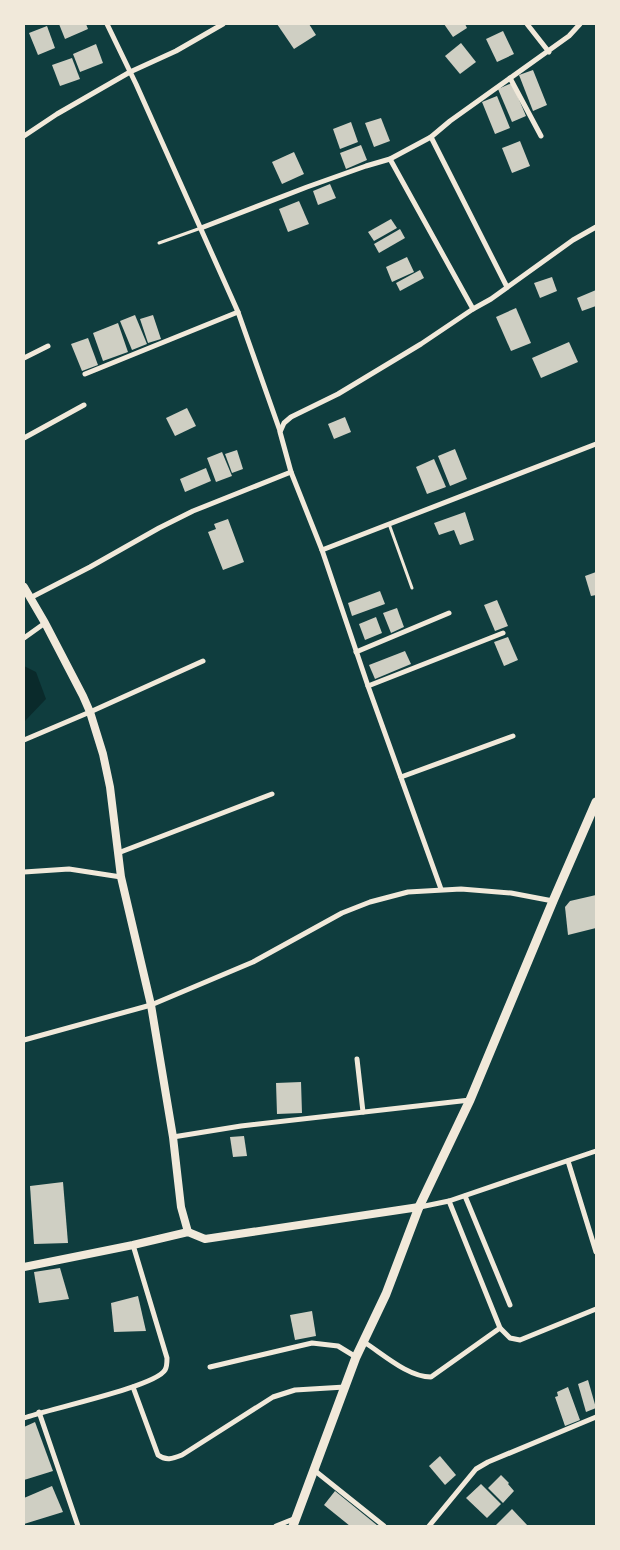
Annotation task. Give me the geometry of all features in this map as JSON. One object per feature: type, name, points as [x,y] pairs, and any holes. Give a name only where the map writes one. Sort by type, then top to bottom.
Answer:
[{"type":"main road","points":[[294,1522],[356,1357],[386,1294],[419,1207],[470,1100],[552,901],[596,802]]},
{"type":"street","points":[[106,24],[130,72],[238,312],[280,432],[291,472],[322,550],[356,652],[441,889]]},
{"type":"street","points":[[24,136],[57,114],[130,72],[176,52],[223,24]]},
{"type":"street","points":[[527,24],[548,52]]},
{"type":"street","points":[[201,228],[307,187],[390,159],[431,137],[450,121],[548,52],[569,36],[580,24]]},
{"type":"street","points":[[510,78],[541,136]]},
{"type":"street","points":[[431,137],[507,286]]},
{"type":"street","points":[[390,159],[473,309]]},
{"type":"street","points":[[280,432],[284,422],[291,417],[338,394],[421,344],[491,299],[573,240],[596,227]]},
{"type":"street","points":[[85,374],[238,312]]},
{"type":"street","points":[[24,358],[48,346]]},
{"type":"street","points":[[24,438],[84,404]]},
{"type":"street","points":[[322,550],[596,444]]},
{"type":"street","points":[[30,598],[194,511],[291,472]]},
{"type":"street","points":[[24,587],[45,622],[90,712],[110,787],[122,877],[151,1004],[173,1137],[181,1207],[188,1232]]},
{"type":"street","points":[[356,652],[449,613]]},
{"type":"street","points":[[24,638],[45,622]]},
{"type":"street","points":[[368,686],[503,632]]},
{"type":"street","points":[[24,740],[202,661]]},
{"type":"street","points":[[401,777],[513,736]]},
{"type":"street","points":[[118,853],[272,794]]},
{"type":"street","points":[[24,872],[69,869],[122,877]]},
{"type":"street","points":[[24,1040],[151,1004],[253,962],[342,913],[370,902],[408,892],[441,889],[511,893],[552,901]]},
{"type":"street","points":[[357,1059],[363,1112]]},
{"type":"street","points":[[173,1137],[241,1126],[470,1100]]},
{"type":"street","points":[[24,1267],[188,1232],[205,1238],[449,1201],[596,1151]]},
{"type":"street","points":[[568,1161],[596,1252]]},
{"type":"street","points":[[465,1196],[510,1306]]},
{"type":"street","points":[[449,1201],[500,1328],[510,1338],[520,1340],[596,1310]]},
{"type":"street","points":[[24,1418],[39,1412],[133,1387],[156,1377],[166,1370],[167,1358],[133,1245]]},
{"type":"street","points":[[364,1342],[412,1373],[421,1377],[431,1377],[500,1328]]},
{"type":"street","points":[[210,1367],[312,1342],[338,1346],[356,1357]]},
{"type":"street","points":[[133,1387],[158,1455],[164,1459],[172,1459],[182,1455],[273,1397],[295,1390],[346,1387]]},
{"type":"street","points":[[39,1412],[78,1526]]},
{"type":"street","points":[[429,1526],[476,1470],[488,1462],[596,1417]]},
{"type":"street","points":[[314,1470],[384,1526]]},
{"type":"street","points":[[433,1520],[439,1526]]},
{"type":"street","points":[[276,1526],[294,1522]]},
{"type":"lane","points":[[159,243],[201,228]]},
{"type":"lane","points":[[389,523],[412,588]]},
{"type":"water","points":[[24,666],[36,672],[46,699],[24,722]]},
{"type":"building","points":[[59,24],[86,24],[88,29],[65,39]]},
{"type":"building","points":[[277,24],[309,24],[316,35],[294,49]]},
{"type":"building","points":[[444,24],[465,24],[467,28],[453,37]]},
{"type":"building","points":[[47,26],[55,48],[38,55],[29,33]]},
{"type":"building","points":[[503,31],[514,54],[497,62],[486,39]]},
{"type":"building","points":[[461,43],[476,62],[460,74],[445,56]]},
{"type":"building","points":[[96,44],[103,63],[80,72],[73,54]]},
{"type":"building","points":[[72,58],[80,79],[60,86],[52,65]]},
{"type":"building","points":[[533,70],[547,105],[533,111],[519,75]]},
{"type":"building","points":[[512,83],[526,116],[512,122],[498,89]]},
{"type":"building","points":[[497,96],[510,128],[495,134],[482,102]]},
{"type":"building","points":[[381,118],[390,141],[374,147],[365,123]]},
{"type":"building","points":[[351,122],[358,142],[340,149],[333,129]]},
{"type":"building","points":[[520,141],[530,166],[512,173],[502,148]]},
{"type":"building","points":[[361,145],[367,160],[346,169],[340,153]]},
{"type":"building","points":[[294,152],[304,174],[282,184],[272,162]]},
{"type":"building","points":[[330,184],[336,198],[318,205],[313,191]]},
{"type":"building","points":[[299,201],[309,224],[288,232],[279,209]]},
{"type":"building","points":[[391,219],[397,228],[374,241],[368,232]]},
{"type":"building","points":[[400,229],[405,238],[379,253],[374,244]]},
{"type":"building","points":[[407,257],[414,272],[392,282],[386,267]]},
{"type":"building","points":[[420,270],[424,278],[400,291],[396,283]]},
{"type":"building","points":[[552,277],[557,291],[540,298],[534,283]]},
{"type":"building","points":[[596,290],[596,306],[582,311],[577,298]]},
{"type":"building","points":[[516,308],[531,343],[511,351],[496,317]]},
{"type":"building","points":[[135,315],[147,344],[132,350],[120,321]]},
{"type":"building","points":[[153,315],[161,339],[148,343],[140,319]]},
{"type":"building","points":[[118,323],[128,352],[103,361],[93,333]]},
{"type":"building","points":[[88,338],[98,365],[82,371],[71,344]]},
{"type":"building","points":[[569,342],[578,362],[541,378],[532,358]]},
{"type":"building","points":[[187,408],[196,426],[175,436],[166,418]]},
{"type":"building","points":[[345,417],[351,432],[334,439],[328,424]]},
{"type":"building","points":[[455,449],[467,479],[450,486],[438,456]]},
{"type":"building","points":[[237,450],[243,469],[232,473],[225,454]]},
{"type":"building","points":[[222,452],[232,476],[216,482],[207,458]]},
{"type":"building","points":[[434,459],[446,487],[427,494],[416,467]]},
{"type":"building","points":[[206,468],[211,481],[185,492],[180,479]]},
{"type":"building","points":[[465,512],[474,540],[460,545],[454,530],[439,535],[434,523]]},
{"type":"building","points":[[228,519],[244,562],[223,570],[208,532],[216,529],[214,524]]},
{"type":"building","points":[[596,572],[596,595],[591,596],[585,576]]},
{"type":"building","points":[[380,591],[385,604],[352,616],[348,603]]},
{"type":"building","points":[[497,600],[508,626],[495,631],[484,605]]},
{"type":"building","points":[[397,608],[404,627],[391,633],[383,613]]},
{"type":"building","points":[[376,617],[382,633],[365,640],[359,624]]},
{"type":"building","points":[[508,637],[518,660],[504,666],[494,642]]},
{"type":"building","points":[[405,651],[411,664],[375,679],[369,665]]},
{"type":"building","points":[[596,895],[596,928],[568,935],[565,907],[570,901]]},
{"type":"building","points":[[301,1082],[302,1113],[277,1114],[276,1083]]},
{"type":"building","points":[[244,1136],[247,1156],[233,1157],[230,1137]]},
{"type":"building","points":[[63,1182],[68,1243],[34,1244],[30,1186]]},
{"type":"building","points":[[60,1268],[69,1299],[39,1303],[34,1272]]},
{"type":"building","points":[[138,1296],[146,1331],[114,1332],[111,1303]]},
{"type":"building","points":[[312,1311],[316,1336],[295,1340],[290,1315]]},
{"type":"building","points":[[588,1380],[596,1408],[586,1412],[578,1384]]},
{"type":"building","points":[[568,1387],[580,1420],[565,1426],[555,1397],[558,1396],[557,1392]]},
{"type":"building","points":[[35,1422],[53,1471],[24,1480],[24,1427]]},
{"type":"building","points":[[440,1456],[456,1475],[445,1485],[429,1466]]},
{"type":"building","points":[[501,1475],[514,1491],[503,1503],[488,1488]]},
{"type":"building","points":[[481,1484],[501,1504],[487,1518],[466,1498]]},
{"type":"building","points":[[52,1486],[63,1512],[24,1524],[24,1498]]},
{"type":"building","points":[[335,1491],[378,1526],[350,1526],[324,1505]]},
{"type":"building","points":[[512,1509],[528,1526],[495,1526]]}]
